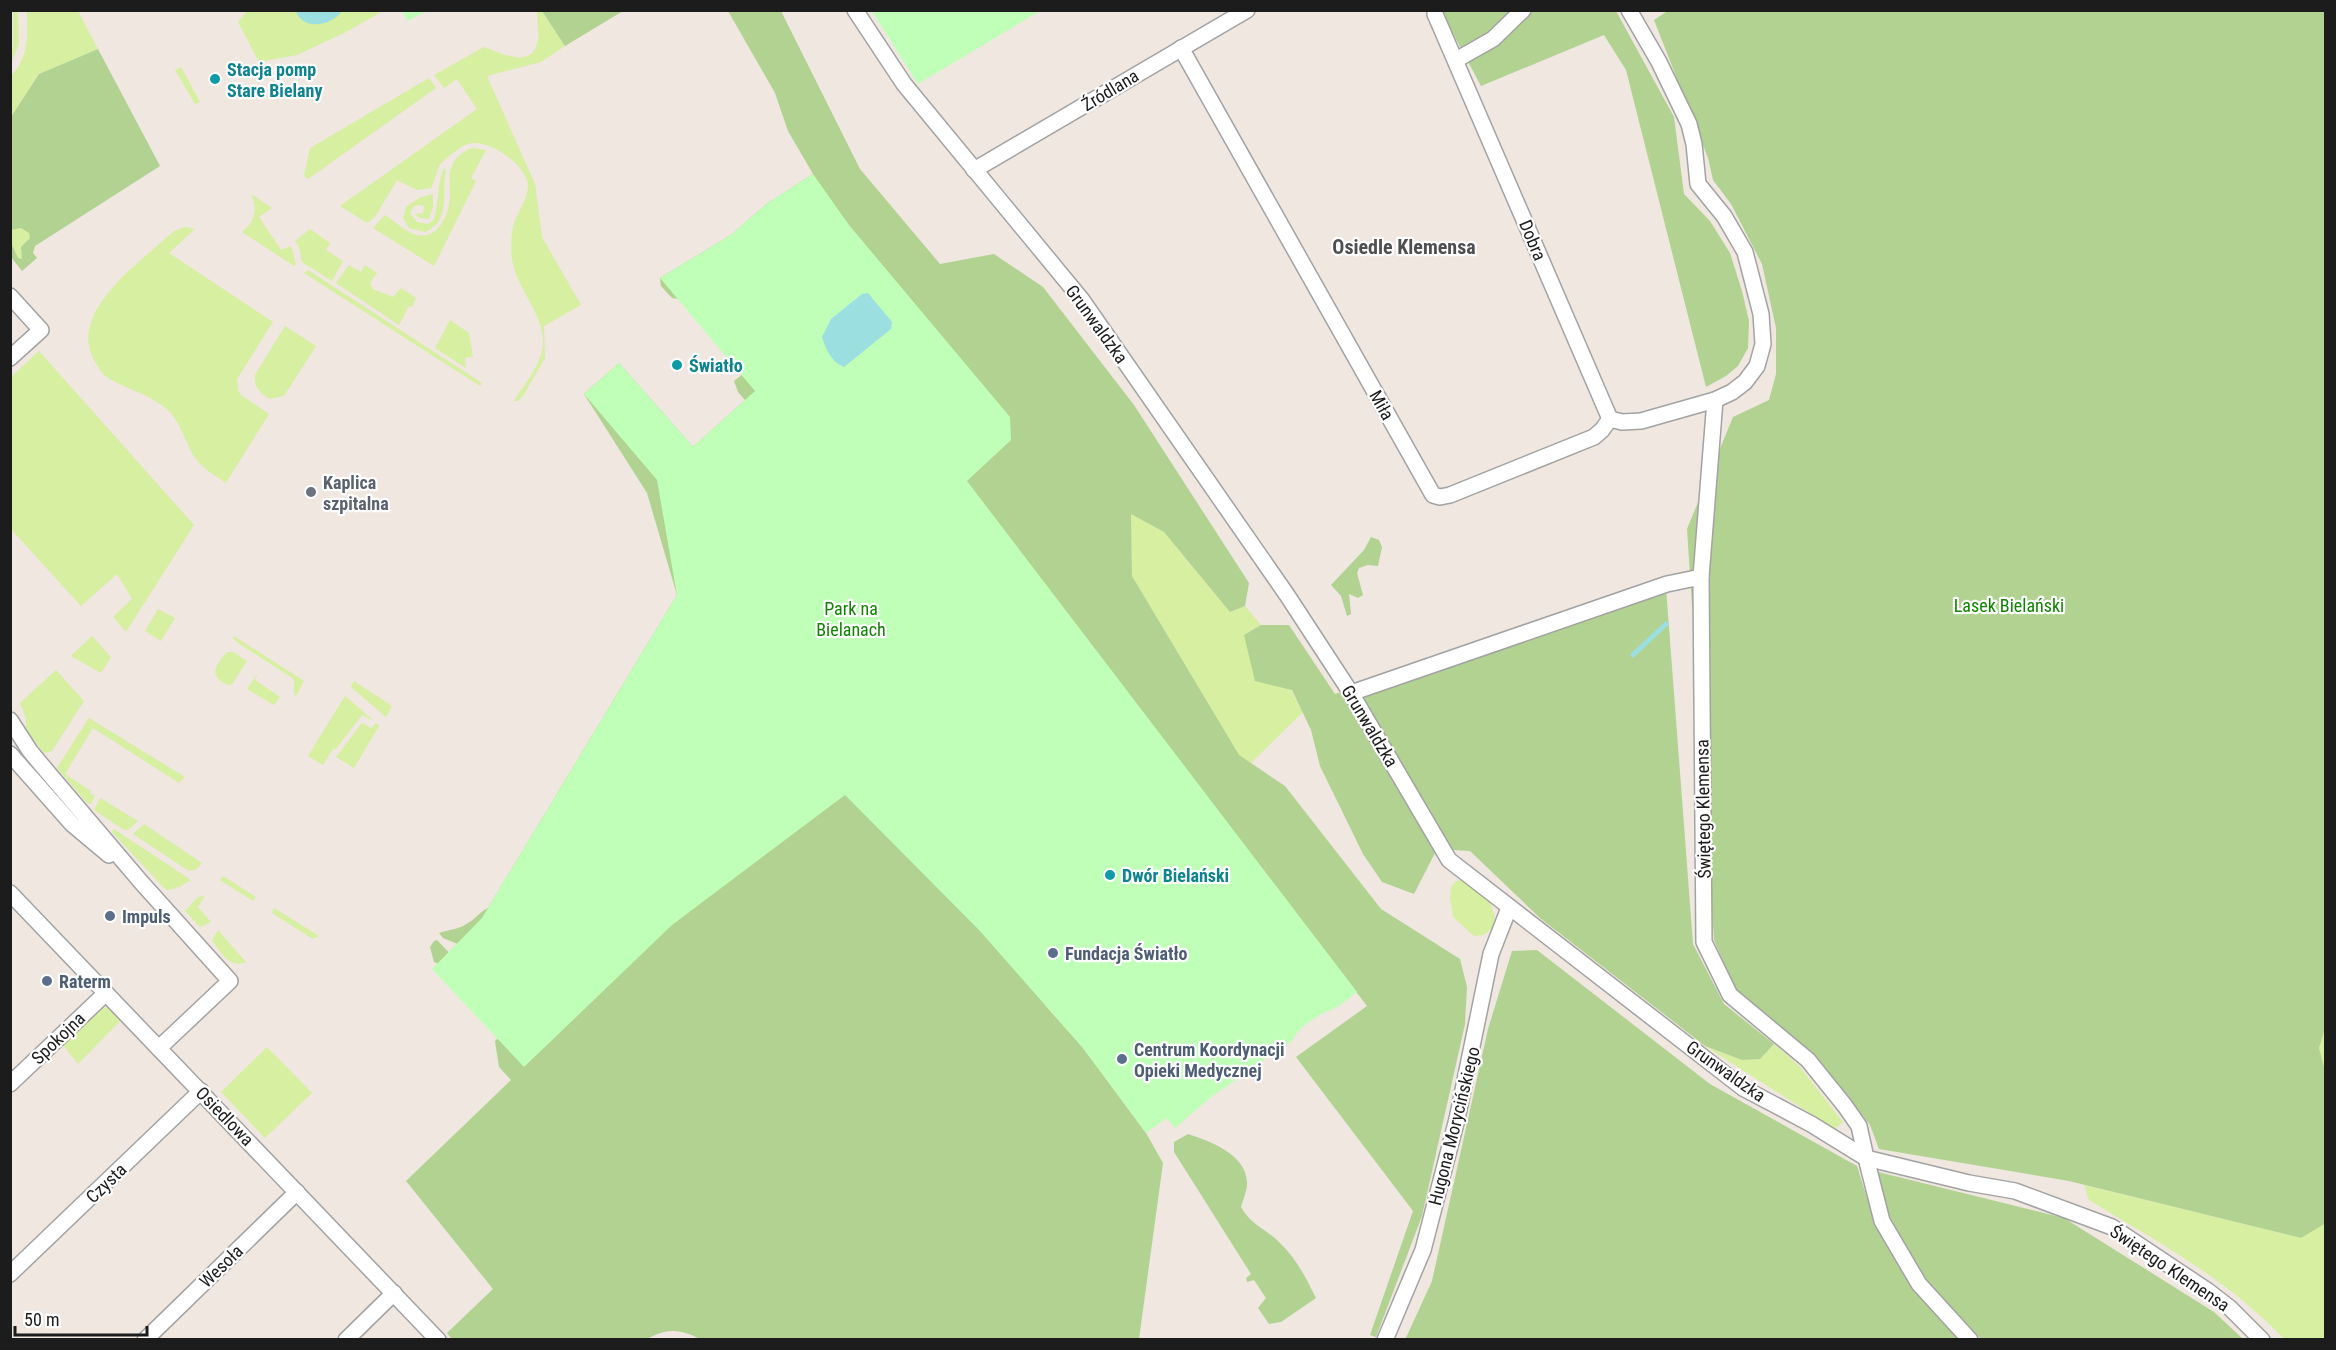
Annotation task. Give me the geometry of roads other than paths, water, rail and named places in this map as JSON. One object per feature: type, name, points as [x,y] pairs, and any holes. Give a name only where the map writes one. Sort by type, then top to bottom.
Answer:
[{"type":"street","name":"Grunwaldzka","points":[[855,10],[904,84],[1082,300],[1287,595],[1351,693],[1449,860],[1743,1088],[1811,1124],[1866,1158]]},
{"type":"street","name":"Źródlana","points":[[974,170],[1247,10]]},
{"type":"street","points":[[1456,60],[1493,39],[1523,10]]},
{"type":"street","points":[[1610,419],[1624,422],[1641,421],[1715,400],[1740,387],[1757,366],[1763,344],[1761,314],[1749,264],[1741,243],[1724,216],[1698,184],[1692,134],[1685,114],[1629,10]]},
{"type":"street","name":"Dobra","points":[[1435,14],[1610,419]]},
{"type":"street","name":"Miła","points":[[1181,48],[1430,491],[1440,497],[1449,495],[1594,437],[1610,419]]},
{"type":"street","points":[[10,296],[41,330],[10,358]]},
{"type":"street","name":"Świętego Klemensa","points":[[1715,400],[1701,577],[1704,942],[1730,995],[1808,1060],[1859,1126],[1866,1158],[1969,1183],[2015,1191],[2112,1227],[2208,1291],[2230,1308],[2262,1340]]},
{"type":"street","points":[[1351,693],[1667,584],[1701,577]]},
{"type":"street","points":[[10,720],[30,751],[141,882],[230,981],[159,1048]]},
{"type":"street","points":[[10,754],[72,824],[141,882]]},
{"type":"street","name":"Osiedlowa","points":[[10,893],[438,1340]]},
{"type":"street","name":"Hugona Morycińskiego","points":[[1385,1340],[1423,1250],[1457,1119],[1491,954],[1509,908]]},
{"type":"street","name":"Spokojna","points":[[10,1084],[106,993]]},
{"type":"street","name":"Czysta","points":[[10,1274],[201,1091]]},
{"type":"street","points":[[1866,1158],[1882,1221],[1887,1230],[1918,1284],[1970,1340]]},
{"type":"street","name":"Wesoła","points":[[145,1340],[297,1192]]},
{"type":"street","points":[[346,1340],[394,1293]]},
{"type":"water","points":[[296,10],[342,11],[325,23],[311,24],[304,22]]},
{"type":"water","points":[[868,293],[892,322],[891,329],[844,367],[832,358],[822,337],[831,319],[862,294]]},
{"type":"waterway","points":[[1633,655],[1666,624]]},
{"type":"place","name":"Stacja pomp Stare Bielany","points":[[215,79]]},
{"type":"place","name":"Światło","points":[[677,365]]},
{"type":"place","name":"Kaplica szpitalna","points":[[311,492]]},
{"type":"place","name":"Dwór Bielański","points":[[1110,875]]},
{"type":"place","name":"Impuls","points":[[110,916]]},
{"type":"place","name":"Fundacja Światło","points":[[1053,953]]},
{"type":"place","name":"Raterm","points":[[47,981]]},
{"type":"place","name":"Centrum Koordynacji Opieki Medycznej","points":[[1122,1059]]},
{"type":"district","name":"Osiedle Klemensa","points":[[1404,247]]},
{"type":"park label","name":"Lasek Bielański","points":[[2009,605]]},
{"type":"park label","name":"Park na Bielanach","points":[[851,618]]}]
